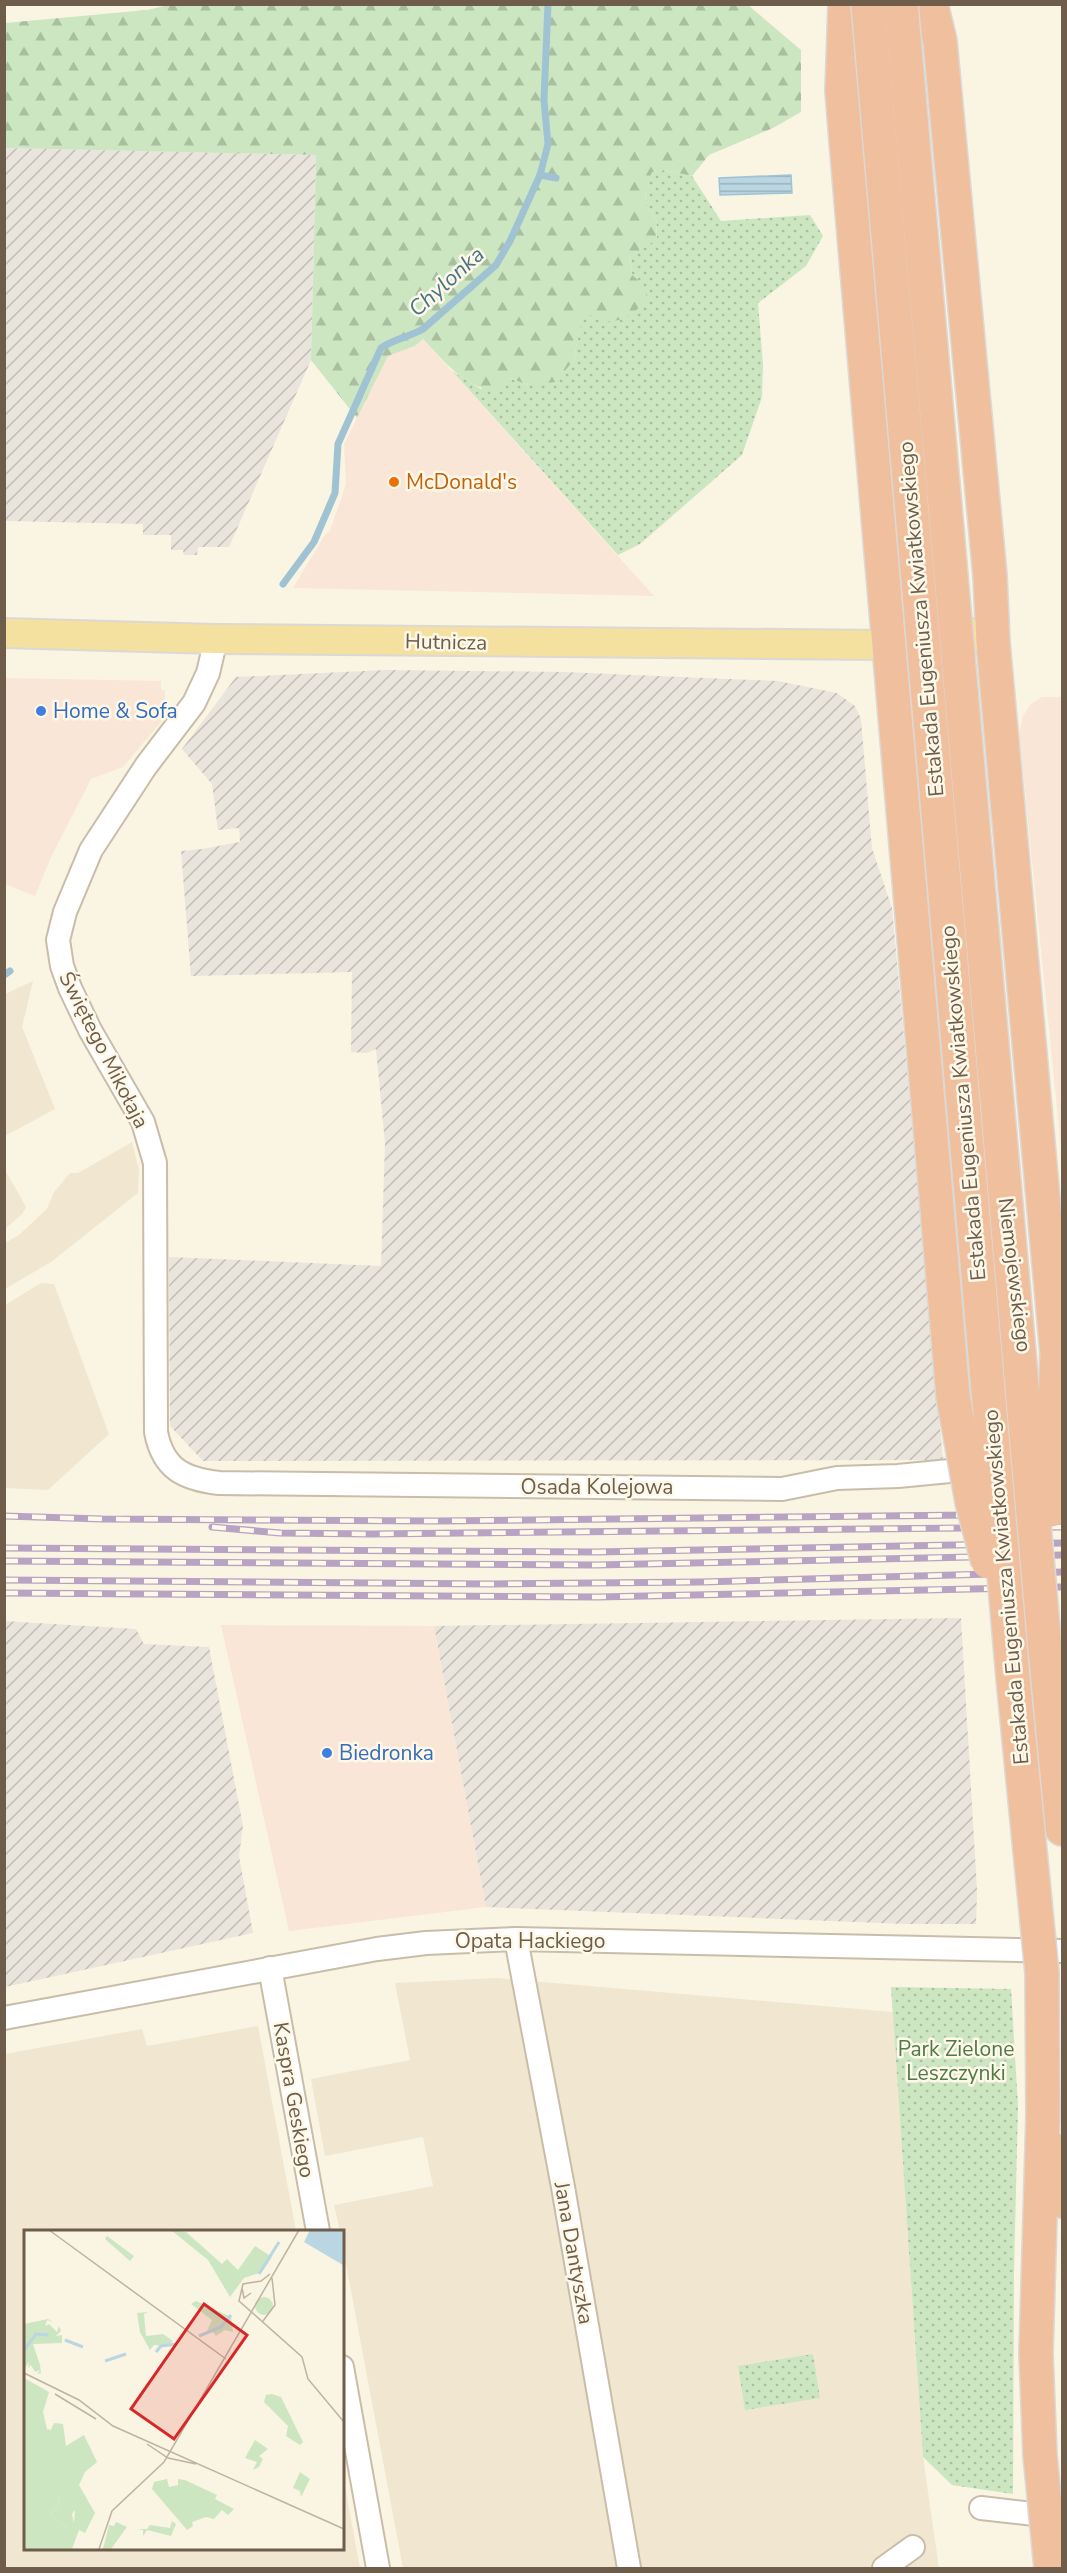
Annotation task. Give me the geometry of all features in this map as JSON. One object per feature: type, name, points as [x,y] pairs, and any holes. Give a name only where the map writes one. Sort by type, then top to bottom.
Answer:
[{"type":"highway","points":[[845,4],[842,91],[953,1396],[972,1502],[990,1571],[1013,1678]]},
{"type":"highway","name":"Estakada Eugeniusza Kwiatkowskiego","points":[[868,4],[1013,1678],[1052,1962],[1062,2201]]},
{"type":"highway","name":"Estakada Eugeniusza Kwiatkowskiego","points":[[901,4],[1062,1828]]},
{"type":"highway","points":[[931,4],[941,53],[990,576],[993,642],[1057,1354],[1045,1650]]},
{"type":"highway","points":[[1051,2568],[1040,2455],[1036,2354],[1042,2114],[1052,1962]]},
{"type":"main road","name":"Hutnicza","points":[[4,633],[216,639],[888,645],[915,660],[943,664],[981,651],[993,642]]},
{"type":"street","name":"Świętego Mikołaja","points":[[156,1432],[155,1163],[143,1122],[90,1030],[70,988],[62,966],[58,940],[65,912],[92,850],[146,766],[194,703],[208,673],[216,639]]},
{"type":"street","name":"Niemojewskiego","points":[[895,722],[938,810],[981,1317],[982,1422],[1014,1465],[1038,1418],[1016,1313],[971,807],[1000,715]]},
{"type":"street","name":"Osada Kolejowa","points":[[156,1432],[163,1453],[186,1477],[219,1483],[782,1489],[837,1478],[898,1476],[1062,1461]]},
{"type":"street","name":"Opata Hackiego","points":[[4,2018],[394,1946],[516,1939],[1052,1962]]},
{"type":"street","name":"Jana Dantyszka","points":[[516,1939],[563,2187],[629,2568]]},
{"type":"street","name":"Kaspra Geskiego","points":[[270,1968],[318,2230]]},
{"type":"street","points":[[344,2378],[378,2568]]},
{"type":"street","points":[[981,2508],[1062,2518]]},
{"type":"street","points":[[884,2568],[913,2547]]},
{"type":"shaded area","points":[[5,148],[316,155],[311,360],[229,547],[198,547],[197,555],[184,555],[183,550],[171,550],[171,535],[143,535],[143,524],[5,521]]},
{"type":"shaded area","points":[[423,339],[654,596],[293,588],[325,535],[330,531],[346,484],[344,444],[388,356],[415,346]]},
{"type":"shaded area","points":[[386,670],[564,672],[778,681],[837,693],[855,706],[861,719],[872,848],[892,908],[943,1460],[203,1461],[170,1426],[169,1257],[381,1266],[385,1143],[376,1049],[367,1053],[351,1052],[352,972],[191,976],[181,851],[240,842],[239,828],[218,830],[212,784],[182,749],[236,677]]},
{"type":"shaded area","points":[[4,678],[161,681],[161,689],[165,691],[165,715],[161,722],[123,767],[91,779],[51,857],[35,896],[5,884]]},
{"type":"shaded area","points":[[1042,697],[1062,697],[1062,1157],[1019,733],[1023,716],[1031,704]]},
{"type":"shaded area","points":[[33,981],[22,1027],[55,1109],[5,1136],[5,994]]},
{"type":"shaded area","points":[[132,1142],[139,1170],[138,1193],[51,1262],[5,1289],[5,1243],[19,1235],[47,1209],[54,1192],[70,1173],[78,1173]]},
{"type":"shaded area","points":[[4,1168],[26,1207],[22,1214],[5,1229]]},
{"type":"shaded area","points":[[41,1283],[54,1284],[109,1434],[48,1490],[5,1488],[5,1305]]},
{"type":"shaded area","points":[[961,1618],[977,1890],[976,1924],[904,1924],[486,1907],[434,1626]]},
{"type":"shaded area","points":[[4,1621],[136,1629],[144,1644],[209,1647],[243,1826],[239,1856],[253,1933],[5,1987]]},
{"type":"shaded area","points":[[221,1625],[434,1626],[486,1907],[289,1931]]},
{"type":"shaded area","points":[[497,1978],[893,2012],[923,2457],[939,2568],[403,2568],[344,2254],[344,2230],[340,2230],[334,2205],[433,2186],[423,2137],[325,2156],[311,2079],[410,2060],[395,1983]]},
{"type":"shaded area","points":[[258,2026],[296,2230],[24,2230],[24,2549],[344,2549],[344,2481],[360,2568],[5,2568],[5,2054],[142,2029],[147,2046]]},
{"type":"green space","points":[[173,4],[748,5],[801,50],[801,112],[773,128],[709,155],[692,176],[664,170],[652,172],[645,193],[647,208],[656,218],[657,239],[630,258],[632,275],[643,284],[649,300],[618,320],[605,321],[582,314],[574,360],[555,382],[528,385],[510,378],[497,393],[484,389],[455,372],[423,339],[415,346],[388,356],[357,418],[311,360],[316,155],[5,148],[5,23],[147,10]]},
{"type":"green space","points":[[664,170],[692,176],[721,221],[810,215],[823,236],[806,266],[758,303],[763,364],[762,397],[742,455],[640,544],[618,555],[452,371],[481,389],[510,378],[528,385],[574,360],[582,313],[592,314],[606,321],[643,284],[632,275],[630,258],[657,238],[656,218],[647,208],[645,192],[652,172]]},
{"type":"green space","name":"Park Zielone Leszczynki","points":[[891,1987],[1011,1989],[1018,2106],[1014,2270],[1013,2494],[952,2485],[923,2457]]},
{"type":"green space","points":[[813,2354],[820,2398],[745,2410],[738,2366]]},
{"type":"water","points":[[791,175],[792,193],[720,195],[719,178]]},
{"type":"waterway","name":"Chylonka","points":[[283,584],[314,542],[335,493],[338,444],[381,348],[423,329],[496,265],[510,241],[540,175],[548,144],[544,100],[548,4]]},
{"type":"waterway","points":[[540,175],[556,178]]},
{"type":"waterway","name":"Chylonka","points":[[4,975],[10,971]]},
{"type":"railway","points":[[4,1516],[102,1519],[438,1521],[1062,1514]]},
{"type":"railway","points":[[212,1527],[280,1533],[372,1534],[1062,1527]]},
{"type":"railway","points":[[4,1548],[596,1552],[1062,1543]]},
{"type":"railway","points":[[4,1561],[596,1565],[1062,1555]]},
{"type":"railway","points":[[4,1580],[492,1584],[702,1582],[1062,1572]]},
{"type":"railway","points":[[4,1593],[598,1597],[1062,1587]]},
{"type":"place","name":"McDonald's","points":[[394,482]]},
{"type":"place","name":"Home & Sofa","points":[[41,711]]},
{"type":"place","name":"Biedronka","points":[[327,1753]]}]
